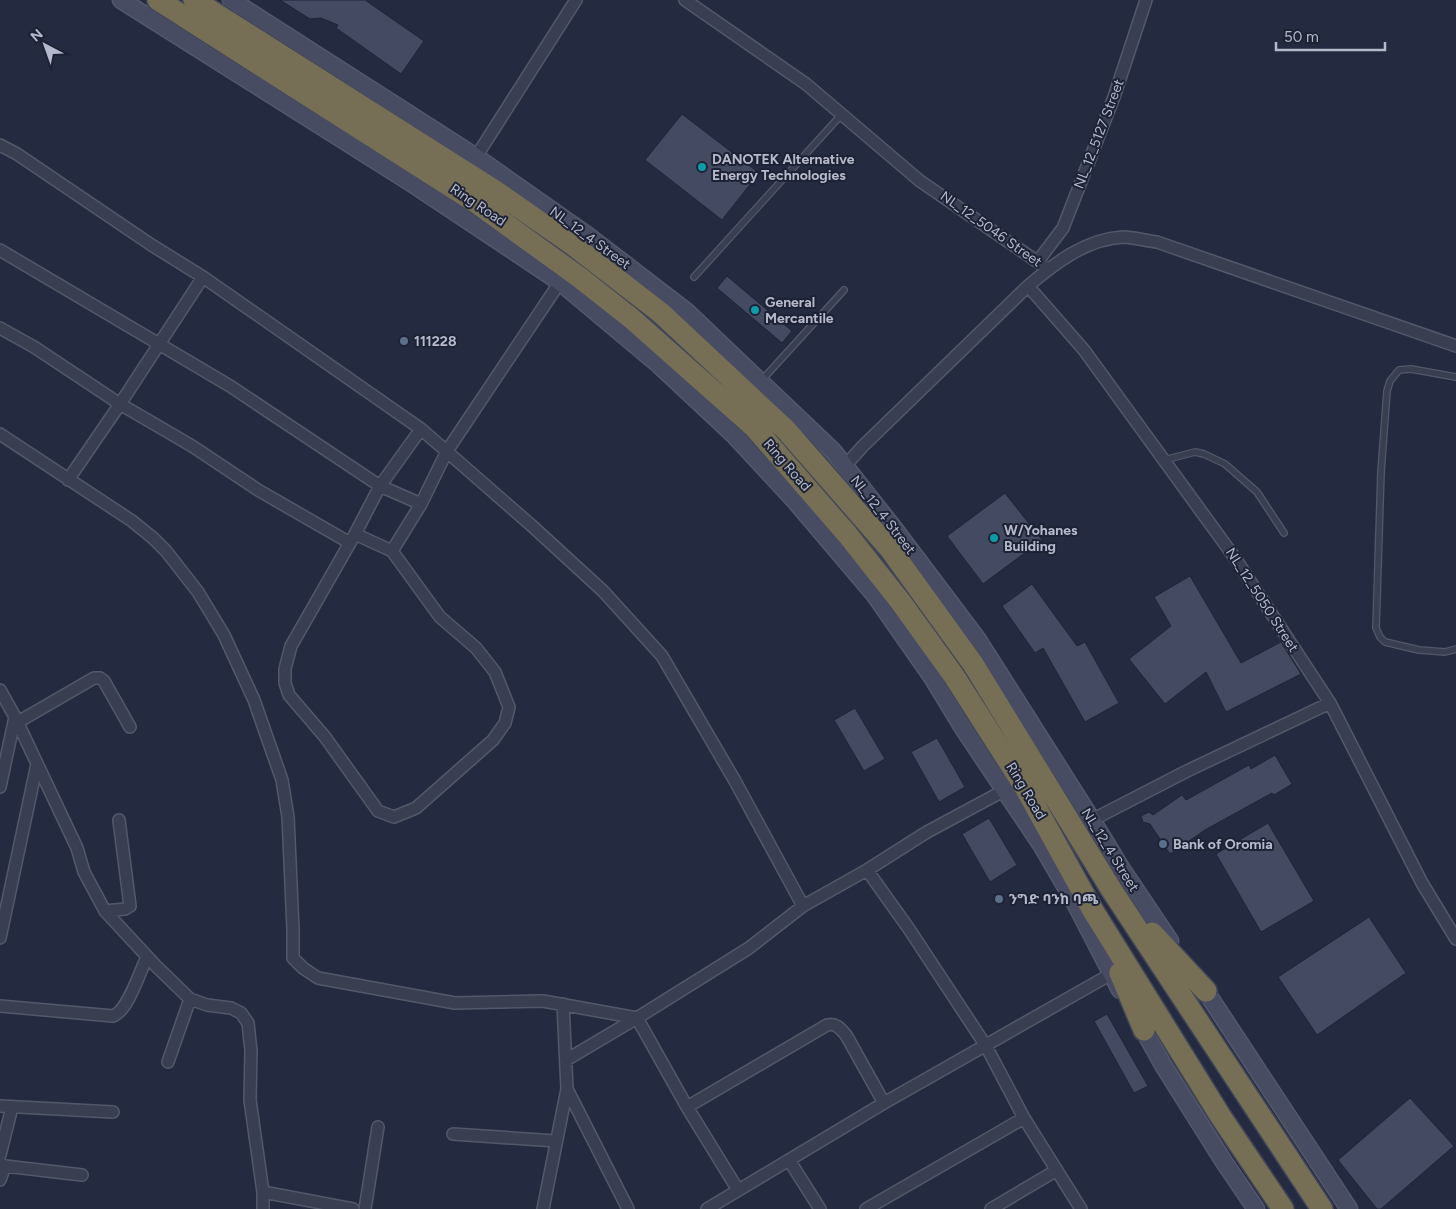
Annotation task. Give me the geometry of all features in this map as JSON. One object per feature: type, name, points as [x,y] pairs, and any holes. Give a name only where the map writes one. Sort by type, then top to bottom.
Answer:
[{"type":"highway","name":"Ring Road","points":[[158,0],[478,204],[632,318],[755,428],[847,534],[900,601],[954,676],[1026,789],[1092,909],[1221,1117],[1284,1209]]},
{"type":"highway","name":"Ring Road","points":[[194,0],[494,190],[573,246],[661,313],[786,430],[884,542],[973,664],[1111,889],[1322,1209]]},
{"type":"highway","points":[[1111,889],[1206,991]]},
{"type":"highway","points":[[1092,909],[1144,1030]]},
{"type":"street","points":[[121,0],[416,186],[560,282],[658,364],[734,435],[796,502],[874,594],[932,677],[963,728],[1042,846],[1074,901],[1111,974],[1162,1065],[1256,1209]]},
{"type":"street","name":"NL_12_4 Street","points":[[230,0],[476,157],[587,234],[686,311],[833,451],[978,640],[1154,919],[1206,991],[1349,1209]]},
{"type":"street","points":[[476,157],[576,0]]},
{"type":"street","name":"NL_12_5046 Street","points":[[684,0],[806,84],[920,181],[1048,269],[1070,254],[1102,240],[1124,237],[1157,242],[1456,346]]},
{"type":"street","name":"NL_12_5127 Street","points":[[1038,261],[1063,228],[1114,97],[1146,0]]},
{"type":"street","points":[[0,145],[17,154],[153,246],[203,277],[422,429],[603,591],[662,656],[735,781],[803,906]]},
{"type":"street","points":[[0,250],[230,386],[380,486],[421,504]]},
{"type":"street","points":[[845,466],[863,446],[1028,286],[1048,269]]},
{"type":"street","points":[[68,480],[203,277]]},
{"type":"street","points":[[392,551],[421,504],[447,451],[560,282]]},
{"type":"street","name":"NL_12_5050 Street","points":[[1028,286],[1084,350],[1235,558],[1330,703],[1422,883],[1456,939]]},
{"type":"street","points":[[0,328],[34,347],[120,404],[192,446],[258,490],[353,538],[392,551],[440,617],[476,648],[496,672],[510,707],[505,723],[493,740],[416,808],[394,818],[378,811],[324,737],[289,695],[285,682],[285,669],[291,646],[353,538],[380,486],[422,429]]},
{"type":"street","points":[[0,434],[132,521],[153,538],[166,551],[198,592],[224,635],[254,700],[282,780],[288,817],[293,929],[292,958],[318,978],[455,1003],[543,1000],[638,1018]]},
{"type":"street","points":[[0,787],[17,719],[94,678],[100,678],[104,681],[130,727]]},
{"type":"street","points":[[0,690],[17,719],[76,848],[84,872],[105,911],[147,957],[190,999],[231,1008],[241,1014],[248,1023],[251,1051],[250,1100],[263,1192],[263,1209]]},
{"type":"street","points":[[1092,820],[1187,771],[1330,703]]},
{"type":"street","points":[[0,938],[37,764]]},
{"type":"street","points":[[566,1060],[638,1018],[749,948],[803,906],[867,870],[927,832],[1005,790]]},
{"type":"street","points":[[105,911],[125,909],[130,906],[120,820]]},
{"type":"street","points":[[867,870],[910,929],[986,1046],[1024,1118],[1081,1209]]},
{"type":"street","points":[[0,1006],[118,1015],[125,1006],[147,957]]},
{"type":"street","points":[[707,1209],[884,1103],[1111,974]]},
{"type":"street","points":[[168,1062],[190,999]]},
{"type":"street","points":[[543,1209],[567,1089],[563,1004]]},
{"type":"street","points":[[638,1018],[687,1107],[738,1190]]},
{"type":"street","points":[[687,1107],[832,1024],[846,1035],[884,1103]]},
{"type":"street","points":[[567,1089],[628,1209]]},
{"type":"street","points":[[0,1106],[113,1112]]},
{"type":"street","points":[[0,1180],[12,1107]]},
{"type":"street","points":[[866,1209],[1024,1118]]},
{"type":"street","points":[[365,1209],[378,1126]]},
{"type":"street","points":[[453,1134],[556,1141]]},
{"type":"street","points":[[789,1160],[820,1209]]},
{"type":"street","points":[[2,1161],[82,1175]]},
{"type":"street","points":[[991,1209],[1057,1170]]},
{"type":"street","points":[[263,1192],[353,1209]]},
{"type":"lane","points":[[694,277],[842,114]]},
{"type":"lane","points":[[760,381],[844,290]]},
{"type":"lane","points":[[1456,377],[1399,370],[1390,382],[1387,391],[1381,472],[1376,628],[1380,637],[1385,642],[1420,650],[1445,652],[1456,649]]},
{"type":"lane","points":[[1164,460],[1195,452],[1225,464],[1257,492],[1284,533]]},
{"type":"building","points":[[280,0],[365,0],[424,41],[401,74],[336,28],[338,25],[321,18],[310,19]]},
{"type":"building","name":"DANOTEK Alternative Energy Technologies","points":[[682,114],[759,173],[722,220],[645,160]]},
{"type":"building","name":"General Mercantile","points":[[727,276],[792,331],[782,343],[717,288]]},
{"type":"building","name":"W/Yohanes Building","points":[[1005,493],[1042,540],[983,584],[947,536]]},
{"type":"building","points":[[1190,576],[1241,663],[1281,642],[1301,674],[1226,712],[1206,672],[1165,704],[1129,659],[1171,626],[1154,597]]},
{"type":"building","points":[[1032,584],[1077,646],[1085,642],[1119,703],[1085,722],[1043,648],[1035,653],[1002,606]]},
{"type":"building","points":[[855,708],[885,759],[864,771],[834,720]]},
{"type":"building","points":[[937,738],[965,787],[939,802],[911,752]]},
{"type":"building","points":[[1275,755],[1292,784],[1205,830],[1170,854],[1150,824],[1143,822],[1141,816],[1149,812],[1153,815],[1182,795],[1186,800],[1249,765],[1251,769]]},
{"type":"building","points":[[989,818],[1017,865],[990,882],[962,834]]},
{"type":"building","points":[[1268,823],[1314,901],[1261,932],[1216,854]]},
{"type":"building","points":[[1369,917],[1406,973],[1317,1035],[1278,977]]},
{"type":"building","points":[[1107,1014],[1148,1086],[1134,1093],[1094,1021]]},
{"type":"building","points":[[1410,1098],[1454,1146],[1381,1209],[1377,1209],[1338,1160]]},
{"type":"place","name":"DANOTEK Alternative Energy Technologies","points":[[702,167]]},
{"type":"place","name":"General Mercantile","points":[[755,310]]},
{"type":"place","name":"111228","points":[[404,341]]},
{"type":"place","name":"W/Yohanes Building","points":[[994,538]]},
{"type":"place","name":"Bank of Oromia","points":[[1163,844]]},
{"type":"place","name":"ንግድ ባንከ ባጫ","points":[[999,899]]}]
